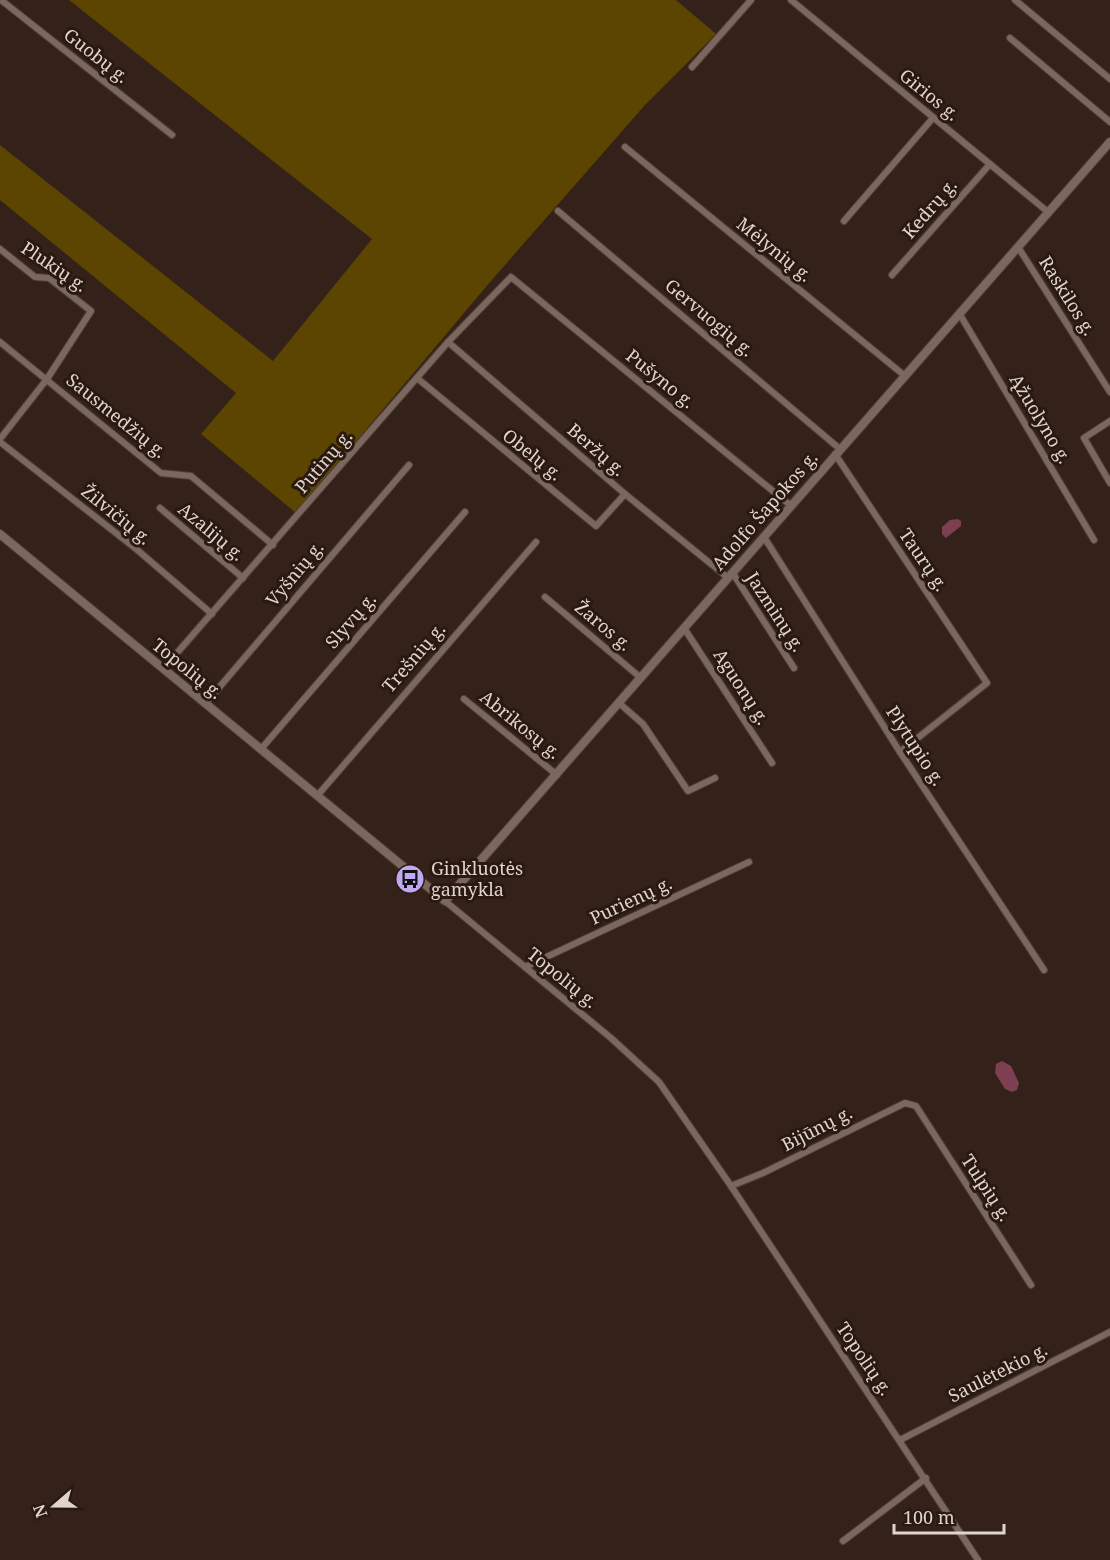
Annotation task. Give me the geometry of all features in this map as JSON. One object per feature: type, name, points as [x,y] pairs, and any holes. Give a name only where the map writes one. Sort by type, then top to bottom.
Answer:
[{"type":"street","name":"Guobų g.","points":[[1,0],[172,135]]},
{"type":"street","points":[[692,67],[751,0]]},
{"type":"street","name":"Girios g.","points":[[791,0],[1048,212]]},
{"type":"street","points":[[1015,0],[1110,79]]},
{"type":"street","points":[[1010,39],[1110,122]]},
{"type":"street","points":[[844,221],[933,118]]},
{"type":"street","name":"Adolfo Šapokos g.","points":[[445,901],[1110,142]]},
{"type":"street","name":"Mėlynių g.","points":[[625,147],[904,375]]},
{"type":"street","name":"Kedrų g.","points":[[892,275],[990,164]]},
{"type":"street","name":"Gervuogių g.","points":[[558,211],[837,452]]},
{"type":"street","name":"Raskilos g.","points":[[1018,247],[1110,392]]},
{"type":"street","name":"Plukių g.","points":[[0,249],[35,277],[49,278],[91,311],[47,379]]},
{"type":"street","name":"Putinų g.","points":[[163,669],[448,342],[511,277]]},
{"type":"street","name":"Pušyno g.","points":[[511,277],[790,505]]},
{"type":"street","name":"Ąžuolyno g.","points":[[959,313],[1094,540]]},
{"type":"street","name":"Sausmedžių g.","points":[[0,342],[161,473],[191,476],[273,545]]},
{"type":"street","name":"Beržų g.","points":[[448,342],[625,494],[730,574]]},
{"type":"street","name":"Obelų g.","points":[[417,378],[596,526],[625,494]]},
{"type":"street","points":[[0,439],[47,379]]},
{"type":"street","points":[[1110,422],[1084,438],[1110,483]]},
{"type":"street","name":"Žilvičių g.","points":[[0,439],[135,548],[212,614]]},
{"type":"street","name":"Taurų g.","points":[[837,452],[987,683],[900,752]]},
{"type":"street","name":"Vyšnių g.","points":[[205,704],[409,465]]},
{"type":"street","name":"Azalijų g.","points":[[160,508],[243,578]]},
{"type":"street","name":"Slyvų g.","points":[[261,749],[465,512]]},
{"type":"street","name":"Topolių g.","points":[[0,534],[525,967],[634,1058],[659,1082],[926,1478],[978,1560]]},
{"type":"street","name":"Plytupio g.","points":[[764,537],[900,752],[1044,970]]},
{"type":"street","name":"Trešnių g.","points":[[317,796],[536,542]]},
{"type":"street","name":"Jazminų g.","points":[[730,574],[794,668]]},
{"type":"street","name":"Žaros g.","points":[[545,597],[641,678]]},
{"type":"street","name":"Aguonų g.","points":[[684,628],[772,763]]},
{"type":"street","name":"Abrikosų g.","points":[[464,699],[556,775]]},
{"type":"street","points":[[619,703],[644,725],[688,791],[715,778]]},
{"type":"street","name":"Purienų g.","points":[[525,967],[749,862]]},
{"type":"street","name":"Bijūnų g.","points":[[731,1186],[763,1173],[905,1103],[916,1106]]},
{"type":"street","name":"Tulpių g.","points":[[916,1106],[1031,1285]]},
{"type":"street","name":"Saulėtekio g.","points":[[900,1440],[1110,1332]]},
{"type":"street","points":[[843,1541],[926,1478]]},
{"type":"shaded area","points":[[69,0],[676,0],[716,34],[645,105],[490,282],[296,513],[201,434],[236,393],[0,200],[0,145],[273,361],[372,239]]},
{"type":"shaded area","points":[[950,520],[961,521],[961,526],[946,538],[942,534],[942,527]]},
{"type":"shaded area","points":[[1002,1061],[1011,1066],[1019,1083],[1017,1090],[1012,1092],[1005,1089],[995,1073],[996,1064]]},
{"type":"place","name":"Ginkluotės gamykla","points":[[410,879]]}]
